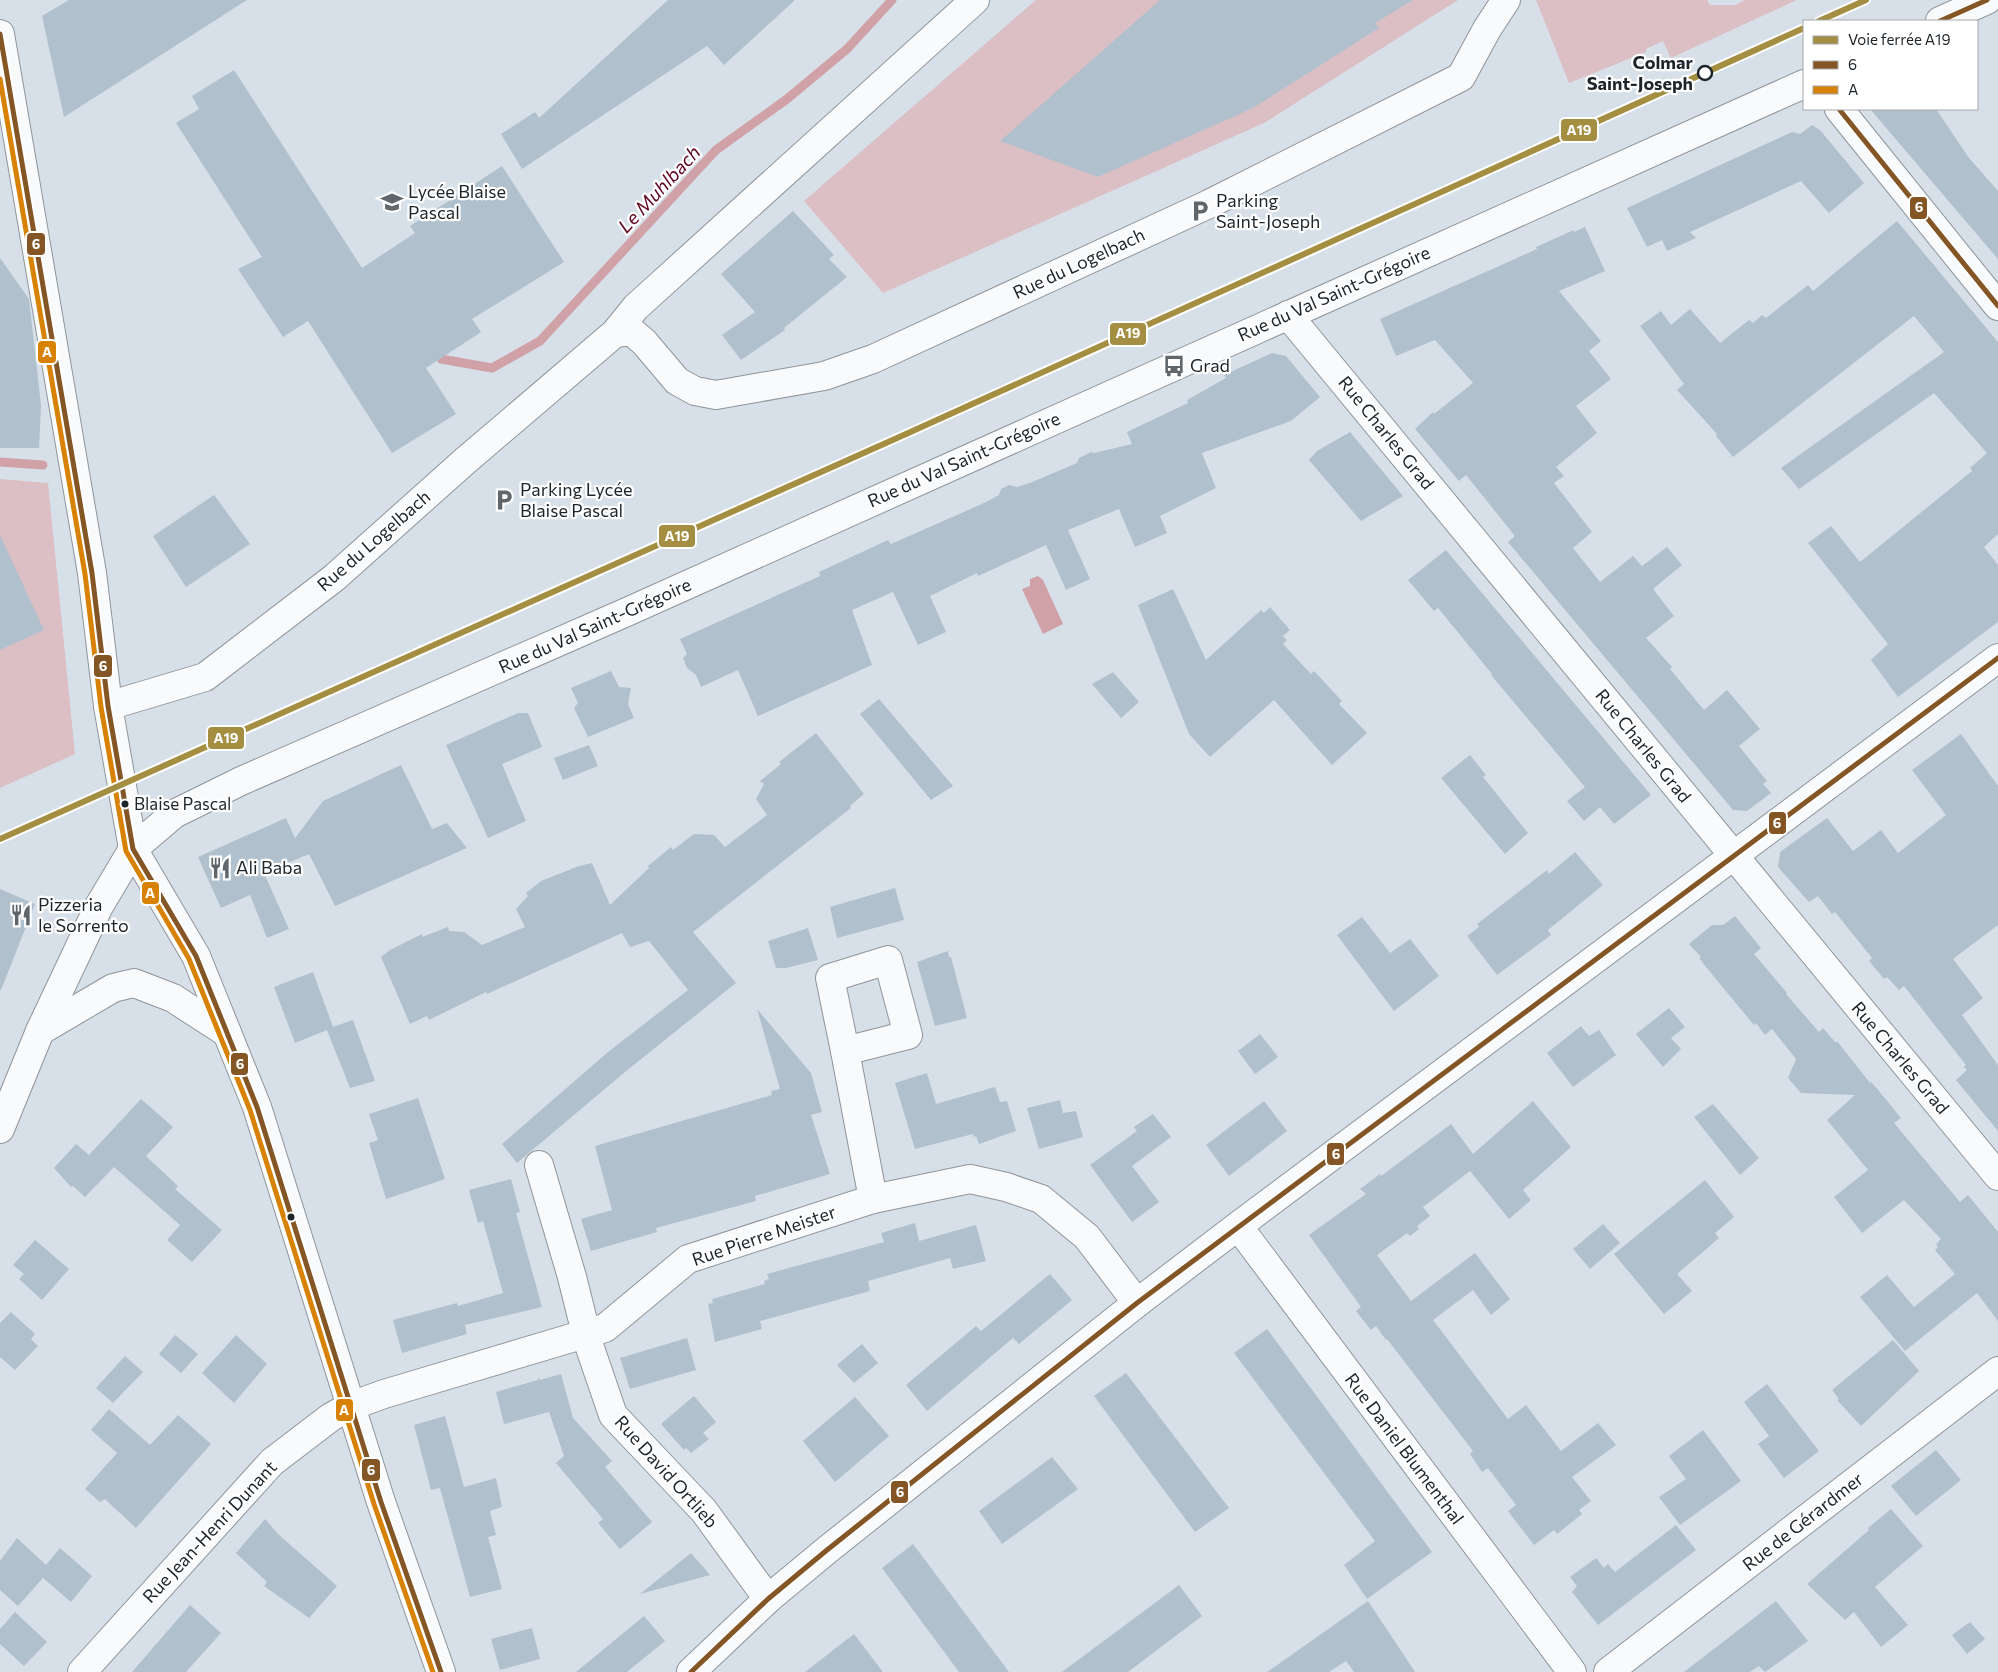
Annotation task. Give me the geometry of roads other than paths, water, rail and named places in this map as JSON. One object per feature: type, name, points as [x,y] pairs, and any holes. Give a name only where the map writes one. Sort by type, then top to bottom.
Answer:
[{"type":"street","name":"Rue du Logelbach","points":[[108,706],[205,677],[334,578],[465,461],[615,333],[636,307],[975,0]]},
{"type":"street","name":"Rue du Logelbach","points":[[615,333],[631,331],[644,342],[677,381],[695,391],[716,395],[824,376],[873,359],[1209,204],[1461,77],[1487,29],[1506,0]]},
{"type":"street","points":[[1942,20],[1987,0]]},
{"type":"street","points":[[0,34],[92,573],[108,706],[133,849],[196,956],[258,1107],[381,1502],[441,1672]]},
{"type":"street","name":"Rue du Val Saint-Grégoire","points":[[133,849],[174,814],[241,781],[629,611],[1803,84]]},
{"type":"street","points":[[1840,110],[1998,306]]},
{"type":"street","name":"Rue Charles Grad","points":[[1288,315],[1998,1176]]},
{"type":"street","points":[[691,1672],[768,1599],[827,1550],[1138,1303],[1238,1226],[1998,658]]},
{"type":"street","points":[[0,1129],[40,1031],[99,906],[133,849]]},
{"type":"street","points":[[40,1031],[113,988],[134,983],[173,998],[227,1033]]},
{"type":"street","points":[[845,1051],[873,1199]]},
{"type":"street","points":[[539,1165],[572,1277],[586,1333]]},
{"type":"street","name":"Rue Pierre Meister","points":[[351,1406],[605,1328],[688,1259],[873,1199],[970,1179],[1006,1187],[1041,1199],[1087,1237],[1138,1303]]},
{"type":"street","name":"Rue Daniel Blumenthal","points":[[1238,1226],[1572,1672]]},
{"type":"street","name":"Rue David Ortlieb","points":[[586,1333],[613,1416],[704,1511],[768,1599]]},
{"type":"street","name":"Rue de Gérardmer","points":[[1608,1672],[1998,1371]]},
{"type":"street","name":"Rue Jean-Henri Dunant","points":[[82,1672],[272,1462],[331,1417],[351,1406]]},
{"type":"waterway","name":"Le Muhlbach","points":[[441,359],[492,368],[540,341],[716,150],[787,99],[847,49],[892,0]]},
{"type":"waterway","name":"Le Muhlbach","points":[[0,462],[43,465]]},
{"type":"rail line","name":"A19","points":[[1821,20],[1866,0]]},
{"type":"rail line","name":"A19","points":[[0,839],[906,434],[1803,28]]},
{"type":"place","name":"Colmar Saint-Joseph","points":[[1705,73]]},
{"type":"place","name":"Lycée Blaise Pascal","points":[[392,202]]},
{"type":"place","name":"Parking Saint-Joseph","points":[[1200,211]]},
{"type":"place","name":"Grad","points":[[1174,366]]},
{"type":"place","name":"Parking Lycée Blaise Pascal","points":[[504,500]]},
{"type":"place","name":"Blaise Pascal","points":[[125,804]]},
{"type":"place","name":"Ali Baba","points":[[220,868]]},
{"type":"place","name":"Pizzeria le Sorrento","points":[[21,915]]}]
